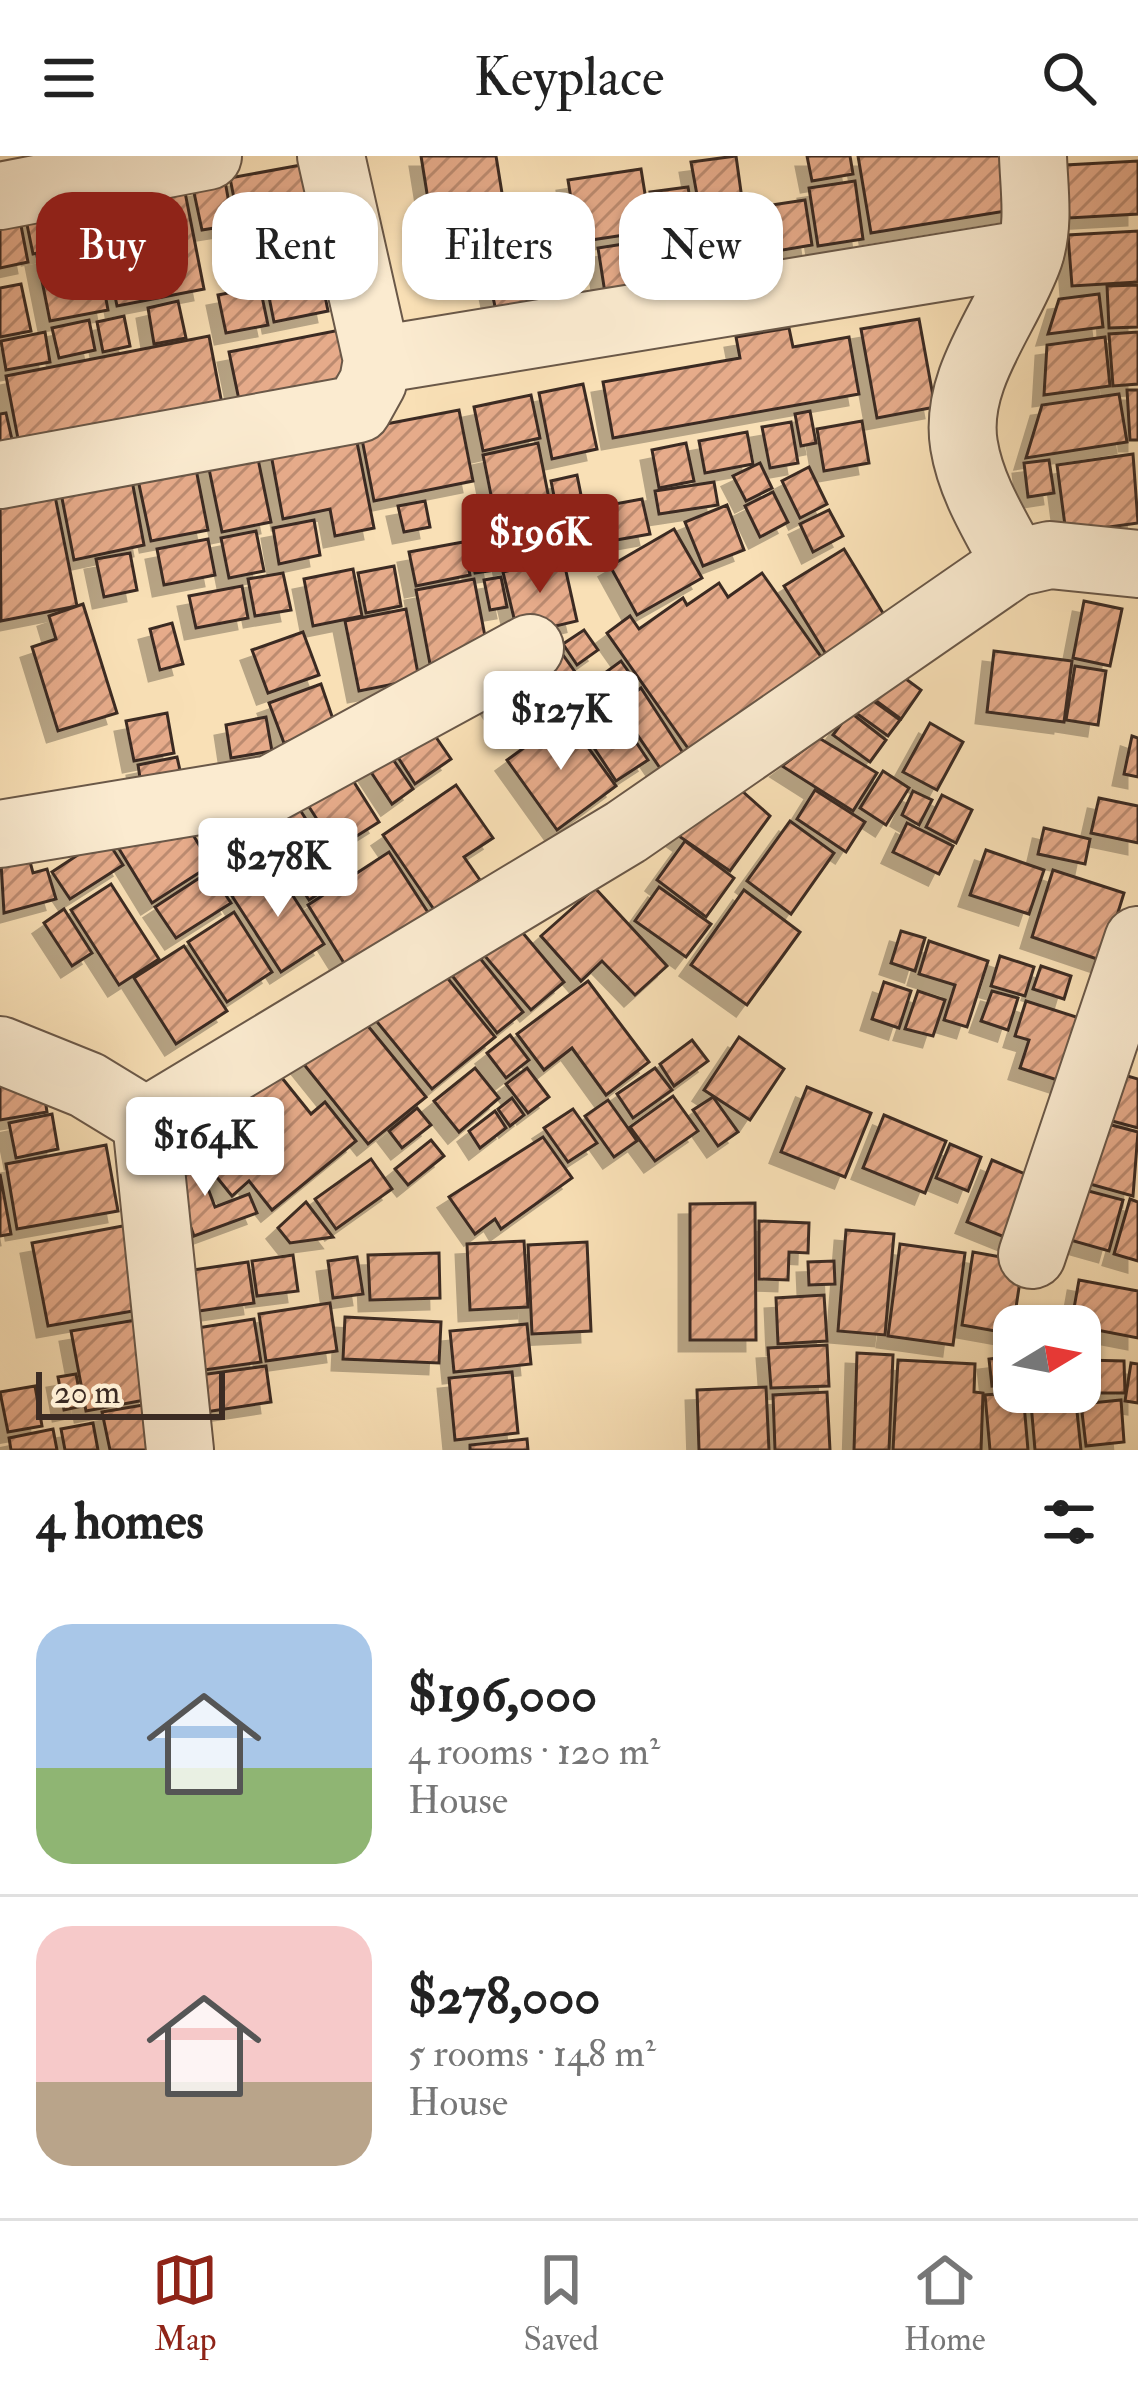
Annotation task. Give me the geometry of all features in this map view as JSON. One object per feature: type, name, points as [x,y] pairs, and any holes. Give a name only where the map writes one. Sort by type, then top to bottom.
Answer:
[{"type":"street","points":[[0,196],[208,156]]},
{"type":"street","points":[[0,475],[358,409],[373,382],[377,360],[331,156]]},
{"type":"street","points":[[1015,562],[974,483],[963,441],[965,397],[1030,253],[1036,211],[1033,156]]},
{"type":"street","points":[[377,360],[1030,253]]},
{"type":"street","points":[[146,1121],[626,832],[1015,562],[1050,555],[1138,564]]},
{"type":"street","points":[[0,834],[271,789],[530,648]]},
{"type":"street","points":[[1032,1256],[1138,940]]},
{"type":"street","points":[[0,1050],[86,1084],[146,1121]]},
{"type":"street","points":[[146,1121],[180,1450]]},
{"type":"building","points":[[421,156],[496,156],[502,192],[427,192]]},
{"type":"building","points":[[736,156],[741,192],[696,192],[691,162]]},
{"type":"building","points":[[807,156],[850,156],[853,174],[812,181]]},
{"type":"building","points":[[858,156],[1016,156],[1024,208],[871,233]]},
{"type":"building","points":[[1138,161],[1138,214],[1069,218],[1066,165]]},
{"type":"building","points":[[301,165],[307,192],[233,192],[230,178]]},
{"type":"building","points":[[641,169],[645,192],[619,192],[619,236],[595,239],[595,192],[570,192],[568,180]]},
{"type":"building","points":[[225,181],[227,192],[212,192],[212,228],[202,230],[193,188]]},
{"type":"building","points":[[855,181],[863,239],[818,246],[809,188]]},
{"type":"building","points":[[183,182],[185,192],[135,192]]},
{"type":"building","points":[[688,187],[689,192],[650,192]]},
{"type":"building","points":[[805,200],[812,245],[783,250],[783,203]]},
{"type":"building","points":[[188,207],[204,289],[188,292]]},
{"type":"building","points":[[36,208],[36,253],[33,254],[24,210]]},
{"type":"building","points":[[18,210],[28,262],[0,268],[0,214]]},
{"type":"building","points":[[1138,231],[1138,282],[1072,286],[1068,235]]},
{"type":"building","points":[[619,245],[619,291],[605,293],[598,248]]},
{"type":"building","points":[[21,284],[31,331],[0,337],[0,288]]},
{"type":"building","points":[[1138,285],[1138,327],[1109,328],[1107,286]]},
{"type":"building","points":[[1099,294],[1103,327],[1048,334],[1059,299]]},
{"type":"building","points":[[46,300],[106,300],[108,310],[50,321]]},
{"type":"building","points":[[116,300],[148,300],[117,306]]},
{"type":"building","points":[[219,300],[263,300],[268,325],[226,333]]},
{"type":"building","points":[[270,300],[326,300],[328,311],[274,322]]},
{"type":"building","points":[[494,300],[550,300],[496,311]]},
{"type":"building","points":[[178,301],[186,338],[154,344],[148,308]]},
{"type":"building","points":[[124,316],[130,346],[103,352],[97,322]]},
{"type":"building","points":[[919,319],[935,407],[877,418],[861,329]]},
{"type":"building","points":[[89,320],[95,350],[59,358],[52,328]]},
{"type":"building","points":[[789,328],[793,347],[849,337],[859,394],[613,438],[603,382],[740,358],[736,337]]},
{"type":"building","points":[[340,330],[354,396],[243,419],[229,352]]},
{"type":"building","points":[[45,332],[50,362],[6,370],[1,341]]},
{"type":"building","points":[[1138,332],[1138,384],[1113,386],[1109,334]]},
{"type":"building","points":[[209,336],[222,404],[19,444],[6,376]]},
{"type":"building","points":[[1105,337],[1110,386],[1044,395],[1047,345]]},
{"type":"building","points":[[583,384],[597,449],[552,459],[539,393]]},
{"type":"building","points":[[1127,390],[1138,390],[1138,440],[1130,440]]},
{"type":"building","points":[[1119,394],[1127,442],[1026,458],[1042,405]]},
{"type":"building","points":[[531,395],[540,438],[483,451],[474,407]]},
{"type":"building","points":[[459,410],[473,481],[374,501],[360,429]]},
{"type":"building","points":[[810,411],[816,443],[801,446],[795,414]]},
{"type":"building","points":[[6,413],[13,444],[0,446],[0,414]]},
{"type":"building","points":[[862,421],[869,463],[824,471],[817,429]]},
{"type":"building","points":[[791,422],[798,463],[770,468],[762,427]]},
{"type":"building","points":[[355,432],[374,528],[335,536],[330,509],[283,519],[270,449]]},
{"type":"building","points":[[747,432],[753,464],[705,473],[699,441]]},
{"type":"building","points":[[538,443],[551,509],[496,520],[483,455]]},
{"type":"building","points":[[686,443],[694,481],[659,488],[652,450]]},
{"type":"building","points":[[257,454],[271,522],[222,532],[208,464]]},
{"type":"building","points":[[1133,454],[1138,523],[1066,533],[1057,465]]},
{"type":"building","points":[[1049,460],[1054,493],[1028,497],[1024,463]]},
{"type":"building","points":[[760,463],[772,488],[746,501],[733,476]]},
{"type":"building","points":[[195,464],[208,530],[151,541],[137,475]]},
{"type":"building","points":[[809,467],[827,504],[800,518],[782,481]]},
{"type":"building","points":[[131,475],[144,545],[74,560],[60,488]]},
{"type":"building","points":[[577,475],[584,510],[558,516],[551,481]]},
{"type":"building","points":[[714,482],[718,505],[659,514],[655,491]]},
{"type":"building","points":[[53,486],[77,606],[1,621],[0,497]]},
{"type":"building","points":[[773,492],[788,522],[760,537],[745,506]]},
{"type":"building","points":[[642,499],[650,534],[594,544],[588,509]]},
{"type":"building","points":[[425,501],[430,527],[404,532],[398,506]]},
{"type":"building","points":[[727,505],[744,550],[703,566],[685,522]]},
{"type":"building","points":[[829,510],[843,536],[813,552],[800,524]]},
{"type":"building","points":[[553,519],[560,552],[505,564],[498,530]]},
{"type":"building","points":[[314,520],[320,555],[279,564],[273,528]]},
{"type":"building","points":[[674,529],[702,578],[637,615],[610,566]]},
{"type":"building","points":[[256,531],[264,571],[229,578],[221,538]]},
{"type":"building","points":[[488,536],[495,570],[475,573],[468,541]]},
{"type":"building","points":[[208,539],[215,575],[164,585],[157,549]]},
{"type":"building","points":[[463,542],[470,575],[416,586],[409,552]]},
{"type":"building","points":[[844,549],[889,623],[829,659],[784,586]]},
{"type":"building","points":[[130,553],[137,590],[104,597],[96,559]]},
{"type":"building","points":[[563,558],[577,621],[518,635],[503,572]]},
{"type":"building","points":[[394,566],[401,606],[366,613],[358,573]]},
{"type":"building","points":[[353,569],[362,616],[313,626],[304,579]]},
{"type":"building","points":[[283,573],[291,610],[255,616],[248,579]]},
{"type":"building","points":[[762,573],[824,661],[692,754],[607,633],[630,616],[639,629],[683,598],[687,605],[719,583],[728,597]]},
{"type":"building","points":[[501,577],[507,607],[490,610],[484,580]]},
{"type":"building","points":[[474,579],[488,652],[430,664],[416,590]]},
{"type":"building","points":[[242,586],[248,618],[196,628],[189,596]]},
{"type":"building","points":[[1084,601],[1122,609],[1110,666],[1073,658]]},
{"type":"building","points":[[83,604],[117,713],[58,731],[32,647],[56,639],[49,616]]},
{"type":"building","points":[[406,609],[419,679],[359,691],[345,621]]},
{"type":"building","points":[[172,623],[183,664],[160,670],[150,629]]},
{"type":"building","points":[[584,630],[598,650],[577,665],[563,644]]},
{"type":"building","points":[[303,632],[319,675],[268,693],[252,650]]},
{"type":"building","points":[[556,645],[580,679],[556,696],[533,661]]},
{"type":"building","points":[[994,651],[1072,661],[1064,722],[987,712]]},
{"type":"building","points":[[621,661],[635,681],[616,695],[602,675]]},
{"type":"building","points":[[527,662],[554,699],[512,731],[485,693]]},
{"type":"building","points":[[1075,666],[1106,671],[1098,725],[1066,720]]},
{"type":"building","points":[[895,671],[921,690],[901,719],[875,700]]},
{"type":"building","points":[[321,684],[335,725],[284,743],[269,703]]},
{"type":"building","points":[[600,688],[648,760],[616,781],[569,710]]},
{"type":"building","points":[[641,688],[685,756],[662,771],[617,705]]},
{"type":"building","points":[[868,697],[900,720],[888,736],[856,713]]},
{"type":"building","points":[[850,712],[886,740],[870,762],[833,735]]},
{"type":"building","points":[[167,713],[174,753],[134,761],[126,721]]},
{"type":"building","points":[[266,717],[272,751],[231,758],[226,725]]},
{"type":"building","points":[[566,717],[616,786],[557,830],[507,760]]},
{"type":"building","points":[[930,723],[963,742],[937,790],[903,772]]},
{"type":"building","points":[[429,727],[451,759],[415,784],[394,751]]},
{"type":"building","points":[[1132,736],[1138,738],[1138,777],[1124,774]]},
{"type":"building","points":[[819,738],[877,773],[853,811],[782,766]]},
{"type":"building","points":[[384,746],[413,789],[392,804],[363,760]]},
{"type":"building","points":[[177,757],[184,788],[143,797],[138,765]]},
{"type":"building","points":[[347,771],[379,822],[336,849],[304,799]]},
{"type":"building","points":[[883,771],[909,788],[886,825],[860,808]]},
{"type":"building","points":[[732,782],[770,816],[730,871],[670,830]]},
{"type":"building","points":[[456,785],[493,838],[464,857],[480,880],[435,911],[383,835]]},
{"type":"building","points":[[286,788],[318,838],[291,855],[259,806]]},
{"type":"building","points":[[815,790],[865,822],[846,852],[797,819]]},
{"type":"building","points":[[913,791],[932,800],[919,825],[902,815]]},
{"type":"building","points":[[942,795],[972,810],[956,843],[926,827]]},
{"type":"building","points":[[1099,798],[1138,806],[1138,843],[1091,833]]},
{"type":"building","points":[[183,818],[211,865],[152,903],[110,834]]},
{"type":"building","points":[[790,821],[834,853],[791,914],[747,881]]},
{"type":"building","points":[[907,823],[953,846],[939,874],[893,852]]},
{"type":"building","points":[[1044,828],[1090,839],[1085,864],[1038,854]]},
{"type":"building","points":[[263,832],[279,856],[244,879],[228,855]]},
{"type":"building","points":[[105,837],[123,865],[70,899],[52,872]]},
{"type":"building","points":[[24,839],[33,873],[47,869],[56,899],[4,913],[0,846]]},
{"type":"building","points":[[685,841],[734,878],[706,917],[657,880]]},
{"type":"building","points":[[321,843],[343,878],[309,900],[287,866]]},
{"type":"building","points":[[986,850],[1044,870],[1029,914],[970,895]]},
{"type":"building","points":[[389,852],[429,914],[347,968],[308,905]]},
{"type":"building","points":[[275,868],[324,944],[281,972],[232,896]]},
{"type":"building","points":[[1053,870],[1124,893],[1103,961],[1032,937]]},
{"type":"building","points":[[210,871],[231,903],[176,938],[155,907]]},
{"type":"building","points":[[111,884],[159,959],[119,985],[71,910]]},
{"type":"building","points":[[659,887],[711,924],[686,957],[635,921]]},
{"type":"building","points":[[595,888],[667,966],[635,995],[602,961],[581,981],[541,936]]},
{"type":"building","points":[[744,890],[800,932],[747,1005],[691,965]]},
{"type":"building","points":[[64,909],[92,953],[72,966],[44,923]]},
{"type":"building","points":[[234,912],[272,972],[227,1002],[188,942]]},
{"type":"building","points":[[517,926],[564,982],[531,1010],[484,955]]},
{"type":"building","points":[[901,931],[925,938],[915,971],[891,963]]},
{"type":"building","points":[[929,941],[988,961],[967,1027],[944,1020],[955,985],[919,974]]},
{"type":"building","points":[[184,946],[227,1011],[176,1044],[134,978]]},
{"type":"building","points":[[475,952],[523,1012],[497,1033],[450,973]]},
{"type":"building","points":[[1000,956],[1034,967],[1025,996],[991,986]]},
{"type":"building","points":[[437,965],[495,1037],[432,1089],[373,1017]]},
{"type":"building","points":[[1041,966],[1071,976],[1064,999],[1033,989]]},
{"type":"building","points":[[588,981],[649,1062],[606,1095],[572,1048],[544,1070],[517,1034]]},
{"type":"building","points":[[884,982],[911,991],[899,1028],[872,1019]]},
{"type":"building","points":[[918,991],[945,1000],[933,1036],[905,1029]]},
{"type":"building","points":[[992,991],[1018,998],[1008,1030],[981,1021]]},
{"type":"building","points":[[1026,1001],[1095,1023],[1076,1086],[1020,1068],[1029,1040],[1015,1036]]},
{"type":"building","points":[[359,1015],[426,1097],[368,1144],[302,1062]]},
{"type":"building","points":[[510,1035],[529,1060],[506,1078],[487,1053]]},
{"type":"building","points":[[739,1037],[784,1069],[750,1120],[704,1090]]},
{"type":"building","points":[[692,1040],[708,1061],[674,1086],[660,1064]]},
{"type":"building","points":[[270,1063],[311,1114],[325,1102],[356,1141],[272,1210],[249,1181],[232,1196],[194,1149],[232,1119],[220,1104]]},
{"type":"building","points":[[475,1068],[499,1098],[459,1132],[434,1101]]},
{"type":"building","points":[[527,1068],[549,1097],[528,1113],[506,1084]]},
{"type":"building","points":[[655,1068],[672,1090],[633,1118],[617,1094]]},
{"type":"building","points":[[1114,1072],[1138,1079],[1138,1128],[1101,1118]]},
{"type":"building","points":[[0,1084],[44,1093],[47,1112],[0,1120]]},
{"type":"building","points":[[807,1087],[871,1113],[845,1177],[781,1152]]},
{"type":"building","points":[[673,1096],[698,1131],[655,1161],[630,1127]]},
{"type":"building","points":[[713,1097],[738,1132],[718,1146],[693,1110]]},
{"type":"building","points":[[512,1098],[524,1115],[510,1126],[498,1109]]},
{"type":"building","points":[[608,1100],[637,1141],[614,1157],[585,1116]]},
{"type":"building","points":[[417,1108],[431,1125],[402,1148],[389,1131]]},
{"type":"building","points":[[573,1109],[597,1143],[568,1162],[544,1128]]},
{"type":"building","points":[[495,1111],[506,1128],[480,1148],[469,1131]]},
{"type":"building","points":[[52,1114],[58,1149],[16,1158],[9,1123]]},
{"type":"building","points":[[884,1115],[946,1141],[925,1193],[863,1168]]},
{"type":"building","points":[[1096,1121],[1138,1132],[1133,1196],[1079,1181]]},
{"type":"building","points":[[543,1137],[572,1178],[501,1229],[495,1219],[475,1234],[449,1197]]},
{"type":"building","points":[[431,1140],[444,1156],[408,1185],[395,1169]]},
{"type":"building","points":[[950,1144],[981,1157],[968,1191],[936,1178]]},
{"type":"building","points":[[106,1145],[118,1211],[17,1229],[6,1164]]},
{"type":"building","points":[[195,1154],[215,1207],[249,1194],[257,1213],[194,1236],[168,1164]]},
{"type":"building","points":[[371,1159],[392,1189],[336,1229],[315,1199]]},
{"type":"building","points":[[992,1160],[1037,1179],[1012,1240],[967,1222]]},
{"type":"building","points":[[0,1174],[11,1234],[0,1236]]},
{"type":"building","points":[[1077,1188],[1123,1200],[1109,1251],[1063,1238]]},
{"type":"building","points":[[1130,1199],[1138,1202],[1138,1261],[1114,1254]]},
{"type":"building","points":[[306,1202],[333,1237],[290,1243],[278,1228]]},
{"type":"building","points":[[755,1203],[756,1340],[690,1340],[690,1204]]},
{"type":"building","points":[[759,1221],[809,1223],[808,1253],[789,1252],[788,1280],[759,1279]]},
{"type":"building","points":[[128,1225],[144,1309],[48,1326],[32,1243]]},
{"type":"building","points":[[846,1230],[894,1234],[885,1335],[838,1331]]},
{"type":"building","points":[[524,1241],[528,1307],[470,1310],[467,1244]]},
{"type":"building","points":[[587,1242],[591,1331],[532,1334],[528,1245]]},
{"type":"building","points":[[900,1244],[965,1253],[953,1345],[888,1336]]},
{"type":"building","points":[[973,1252],[1023,1261],[1016,1305],[993,1305],[993,1331],[962,1325]]},
{"type":"building","points":[[439,1253],[440,1298],[370,1300],[368,1255]]},
{"type":"building","points":[[293,1255],[298,1291],[257,1296],[252,1261]]},
{"type":"building","points":[[357,1257],[363,1294],[333,1298],[328,1261]]},
{"type":"building","points":[[834,1261],[835,1284],[809,1285],[808,1262]]},
{"type":"building","points":[[248,1262],[254,1303],[192,1312],[186,1271]]},
{"type":"building","points":[[1079,1280],[1138,1291],[1138,1338],[1101,1331],[1101,1305],[1075,1305]]},
{"type":"building","points":[[824,1295],[827,1341],[778,1344],[776,1298]]},
{"type":"building","points":[[330,1303],[337,1351],[266,1361],[259,1314]]},
{"type":"building","points":[[345,1317],[441,1322],[439,1363],[343,1359]]},
{"type":"building","points":[[254,1319],[261,1362],[197,1371],[191,1329]]},
{"type":"building","points":[[136,1320],[150,1399],[86,1411],[71,1331]]},
{"type":"building","points":[[527,1324],[531,1364],[454,1372],[450,1331]]},
{"type":"building","points":[[827,1345],[829,1386],[771,1388],[768,1348]]},
{"type":"building","points":[[857,1353],[893,1355],[889,1450],[854,1450]]},
{"type":"building","points":[[898,1360],[975,1364],[974,1392],[983,1393],[981,1450],[893,1450]]},
{"type":"building","points":[[1101,1360],[1124,1361],[1125,1393],[1101,1393]]},
{"type":"building","points":[[1131,1363],[1138,1364],[1138,1403],[1125,1401]]},
{"type":"building","points":[[266,1366],[271,1402],[205,1412],[200,1375]]},
{"type":"building","points":[[512,1372],[518,1433],[455,1440],[449,1378]]},
{"type":"building","points":[[76,1374],[82,1406],[64,1410],[58,1377]]},
{"type":"building","points":[[35,1386],[42,1426],[8,1432],[0,1392]]},
{"type":"building","points":[[766,1387],[769,1450],[699,1450],[697,1390]]},
{"type":"building","points":[[827,1392],[830,1450],[775,1450],[773,1395]]},
{"type":"building","points":[[993,1394],[993,1413],[1025,1413],[1028,1450],[990,1450],[985,1395]]},
{"type":"building","points":[[1121,1400],[1124,1442],[1086,1446],[1082,1413],[1101,1413],[1101,1402]]},
{"type":"building","points":[[149,1404],[157,1450],[110,1450],[102,1412]]},
{"type":"building","points":[[1032,1413],[1077,1413],[1081,1450],[1035,1450]]},
{"type":"building","points":[[93,1423],[98,1450],[65,1450],[61,1429]]},
{"type":"building","points":[[53,1429],[57,1450],[11,1450],[9,1438]]},
{"type":"building","points":[[527,1439],[528,1450],[470,1450],[470,1445]]}]
